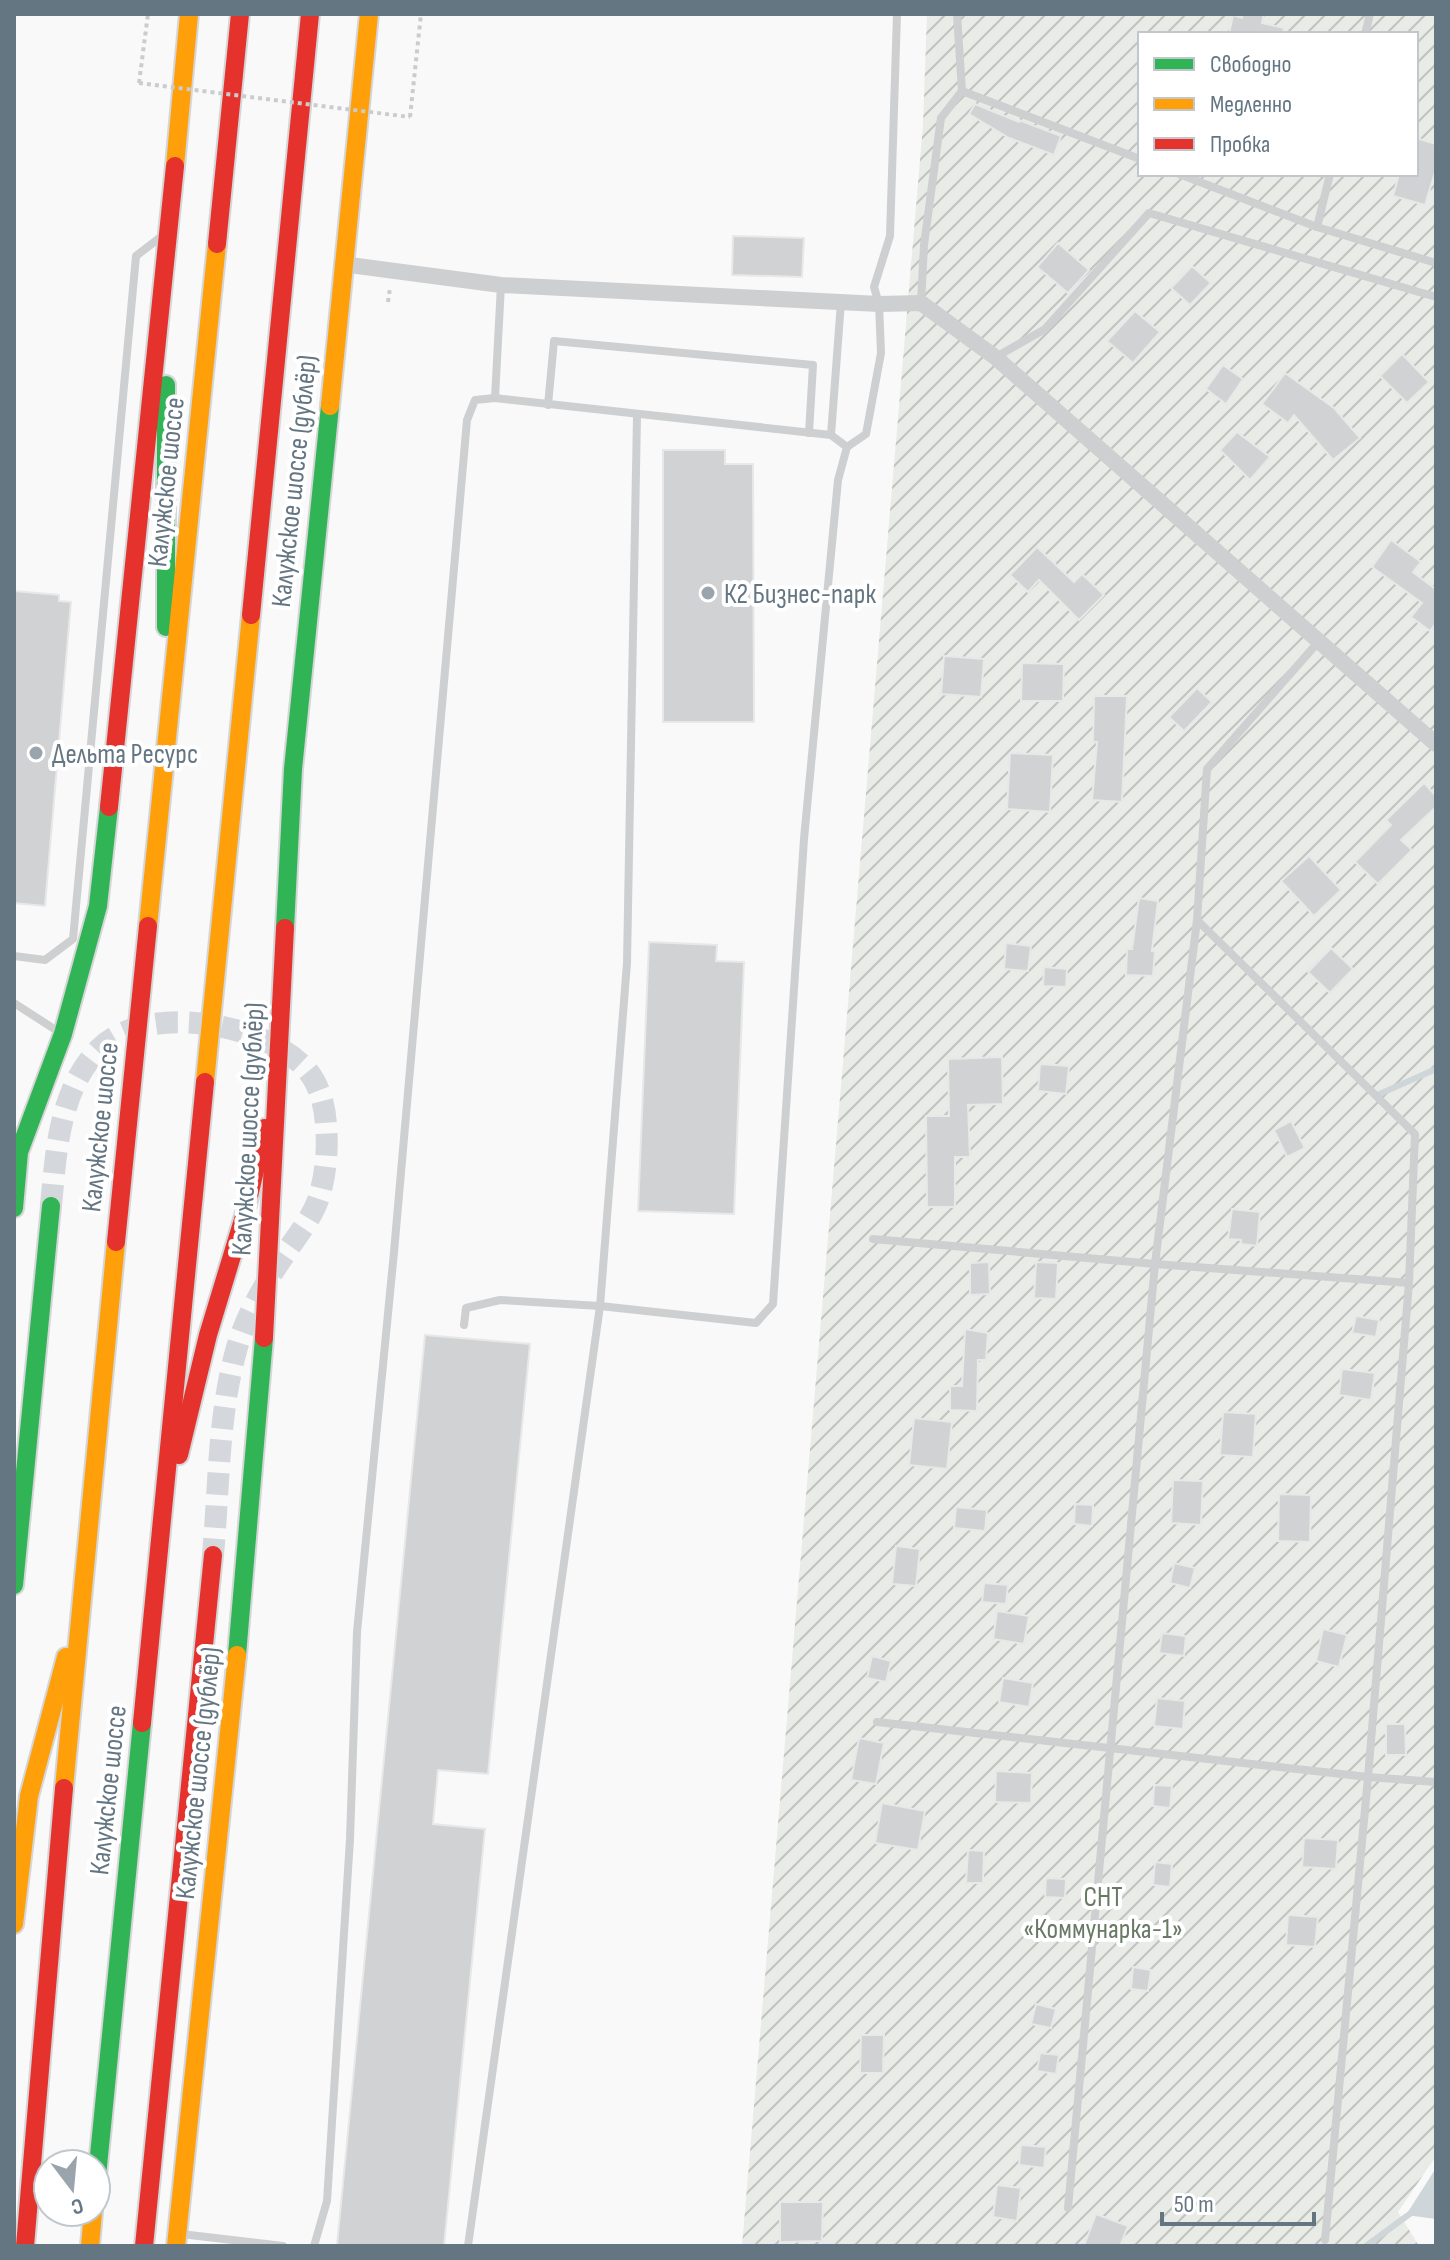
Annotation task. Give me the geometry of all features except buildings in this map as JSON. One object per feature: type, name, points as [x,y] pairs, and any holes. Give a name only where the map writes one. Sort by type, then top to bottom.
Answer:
[{"type":"main road","points":[[14,1208],[19,1152],[63,1034],[98,906],[166,268],[189,14]]},
{"type":"main road","name":"Калужское шоссе","points":[[25,2246],[80,1602],[240,14]]},
{"type":"main road","name":"Калужское шоссе","points":[[100,2148],[310,14]]},
{"type":"main road","points":[[359,14],[362,75]]},
{"type":"main road","name":"Калужское шоссе (дублёр)","points":[[177,2240],[245,1576],[267,1298],[293,769],[369,14]]},
{"type":"main road","points":[[166,268],[166,734]]},
{"type":"main road","points":[[160,1533],[208,1335],[245,1213],[277,1076]]},
{"type":"main road","points":[[14,1585],[51,1206]]},
{"type":"main road","points":[[144,2246],[213,1555]]},
{"type":"main road","points":[[14,1924],[29,1796],[80,1602]]},
{"type":"street","points":[[342,264],[501,285],[879,304],[921,303],[995,357],[1436,744]]},
{"type":"lane","points":[[464,1325],[466,1308],[500,1300],[600,1306],[756,1323],[773,1304],[804,839],[838,480],[847,447],[866,434],[881,353],[879,304],[874,287],[890,236],[897,14]]},
{"type":"lane","points":[[921,303],[924,245],[941,118],[962,91],[957,14]]},
{"type":"lane","points":[[962,91],[1138,158]]},
{"type":"lane","points":[[1184,176],[1317,227],[1436,263]]},
{"type":"lane","points":[[1317,227],[1330,176]]},
{"type":"lane","points":[[995,357],[1045,329],[1149,213],[1436,297]]},
{"type":"lane","points":[[14,956],[45,960],[73,939],[136,256],[169,230]]},
{"type":"lane","points":[[495,398],[501,285]]},
{"type":"lane","points":[[831,435],[841,302]]},
{"type":"lane","points":[[548,405],[554,341],[813,365],[809,433]]},
{"type":"lane","points":[[314,2246],[327,2201],[350,1839],[357,1632],[394,1252],[467,420],[475,400],[495,398],[831,435],[847,447]]},
{"type":"lane","points":[[468,2246],[600,1306],[627,963],[637,416]]},
{"type":"lane","points":[[1068,2208],[1155,1264],[1197,920],[1207,769],[1320,640]]},
{"type":"lane","points":[[1197,920],[1415,1134],[1409,1283],[1325,2240]]},
{"type":"lane","points":[[14,1003],[63,1034]]},
{"type":"lane","points":[[873,1239],[1409,1283]]},
{"type":"lane","points":[[877,1722],[1436,1782]]},
{"type":"lane","points":[[177,2240],[283,2246]]},
{"type":"path","points":[[148,14],[139,83],[410,117],[421,14]]},
{"type":"green space","name":"СНТ «Коммунарка-1»","points":[[927,14],[1436,14],[1436,2156],[1398,2212],[1419,2246],[742,2246],[923,125]]},
{"type":"shaded area","points":[[1436,2168],[1436,2219],[1406,2215]]},
{"type":"waterway","points":[[1375,1096],[1436,1069]]},
{"type":"waterway","points":[[1366,2246],[1411,2213]]},
{"type":"tunnel","points":[[51,1206],[62,1122],[76,1082],[100,1048],[121,1034],[146,1025],[175,1022],[235,1030],[287,1053],[306,1069],[318,1088],[327,1134],[321,1188],[309,1219],[256,1301],[236,1351],[222,1426],[213,1555]]},
{"type":"traffic: fast","points":[[166,385],[166,627]]},
{"type":"traffic: fast","points":[[285,928],[293,769],[330,406]]},
{"type":"traffic: fast","points":[[14,1208],[19,1152],[63,1034],[98,906],[109,807]]},
{"type":"traffic: fast","points":[[14,1585],[51,1206]]},
{"type":"traffic: fast","points":[[237,1655],[264,1338]]},
{"type":"traffic: fast","points":[[100,2148],[142,1723]]},
{"type":"traffic: slow","points":[[175,166],[189,14]]},
{"type":"traffic: slow","points":[[330,406],[369,14]]},
{"type":"traffic: slow","points":[[148,926],[217,244]]},
{"type":"traffic: slow","points":[[205,1082],[251,615]]},
{"type":"traffic: slow","points":[[64,1788],[116,1242]]},
{"type":"traffic: slow","points":[[176,2246],[237,1655]]},
{"type":"traffic: slow","points":[[14,1924],[29,1796],[66,1657]]},
{"type":"traffic: slow","points":[[90,2246],[92,2228]]},
{"type":"traffic: jam","points":[[217,244],[240,14]]},
{"type":"traffic: jam","points":[[251,615],[310,14]]},
{"type":"traffic: jam","points":[[109,807],[175,166]]},
{"type":"traffic: jam","points":[[116,1242],[148,926]]},
{"type":"traffic: jam","points":[[264,1338],[285,928]]},
{"type":"traffic: jam","points":[[142,1723],[205,1082]]},
{"type":"traffic: jam","points":[[179,1455],[208,1335],[245,1213],[265,1128]]},
{"type":"traffic: jam","points":[[144,2246],[213,1555]]},
{"type":"traffic: jam","points":[[25,2246],[64,1788]]},
{"type":"place","name":"К2 Бизнес-парк","points":[[708,593]]},
{"type":"place","name":"Дельта Ресурс","points":[[36,753]]}]
